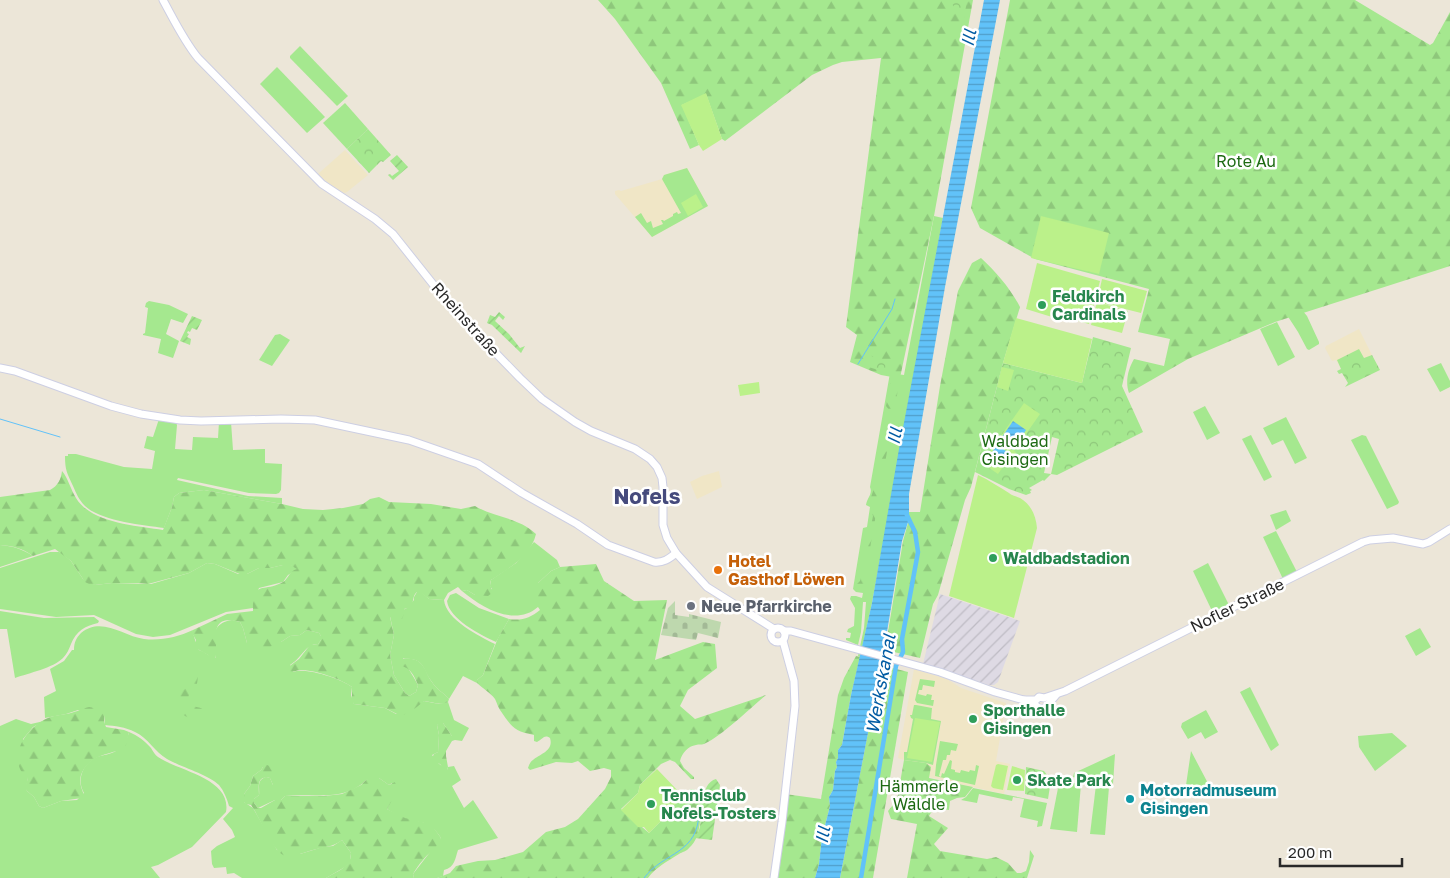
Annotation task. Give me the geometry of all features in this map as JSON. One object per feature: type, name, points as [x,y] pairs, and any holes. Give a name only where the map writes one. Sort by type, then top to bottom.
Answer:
[{"type":"main road","name":"Rheinstraße","points":[[163,0],[190,49],[198,58],[322,184],[394,234],[452,308],[527,384],[544,400],[570,419],[635,449],[655,464],[662,478],[664,532],[676,554],[707,587],[761,620],[772,631],[772,639],[782,638],[794,681],[795,706],[774,878]]},
{"type":"main road","points":[[0,368],[16,371],[111,406],[141,414],[201,421],[298,419],[324,422],[399,437],[478,464],[507,484],[618,549],[658,563],[676,554]]},
{"type":"main road","name":"Nofler Straße","points":[[1036,702],[1039,697],[1046,701],[1363,542],[1392,538],[1423,544],[1450,529]]},
{"type":"main road","points":[[772,631],[778,628],[782,638],[796,633],[940,672],[995,692],[1036,702],[1037,708],[1045,708],[1046,701]]},
{"type":"shaded area","points":[[345,150],[368,175],[344,193],[334,188],[318,174]]},
{"type":"shaded area","points":[[687,168],[708,206],[652,237],[615,194],[615,191],[662,179],[664,175]]},
{"type":"shaded area","points":[[1359,329],[1372,355],[1342,370],[1336,360],[1332,361],[1325,348]]},
{"type":"shaded area","points":[[719,471],[722,487],[697,499],[690,482]]},
{"type":"shaded area","points":[[940,594],[1020,621],[998,682],[994,685],[923,664]]},
{"type":"shaded area","points":[[914,669],[947,679],[961,688],[1006,703],[996,761],[1010,764],[1004,794],[929,777],[898,758]]},
{"type":"green space","points":[[598,0],[973,0],[934,216],[900,378],[861,591],[856,588],[860,581],[873,516],[873,506],[870,500],[877,480],[891,412],[886,406],[892,377],[881,375],[850,362],[857,335],[846,327],[881,58],[842,62],[812,75],[725,141],[722,139],[706,94],[682,105],[699,145],[690,149],[661,83],[615,19]]},
{"type":"green space","points":[[947,0],[967,0],[964,18],[949,1]]},
{"type":"green space","name":"Rote Au","points":[[1010,0],[1355,0],[1430,45],[1433,43],[1450,12],[1450,266],[1275,322],[1188,359],[1129,393],[1128,376],[1134,359],[1164,366],[1170,339],[1138,332],[1149,289],[1035,259],[980,228],[971,208]]},
{"type":"green space","points":[[300,46],[348,96],[337,106],[290,58]]},
{"type":"green space","points":[[277,67],[325,117],[307,133],[260,84]]},
{"type":"green space","points":[[706,93],[722,139],[703,151],[681,105]]},
{"type":"green space","points":[[345,103],[368,129],[347,149],[323,123]]},
{"type":"green space","points":[[368,129],[391,155],[383,162],[381,161],[369,173],[347,149]]},
{"type":"green space","points":[[397,155],[408,167],[393,180],[388,175],[392,176],[399,171],[390,161]]},
{"type":"green space","points":[[687,168],[708,206],[652,237],[635,217],[641,213],[647,223],[651,221],[653,228],[663,224],[661,220],[664,221],[677,212],[678,214],[681,213],[662,179],[664,175]]},
{"type":"green space","points":[[696,194],[703,207],[688,216],[681,203]]},
{"type":"green space","points":[[934,216],[943,218],[872,603],[860,657],[858,656],[864,628],[866,602],[863,602],[858,645],[846,640],[846,638],[850,638],[851,633],[847,632],[848,629],[854,626],[855,608],[850,599],[851,596],[862,598],[863,593],[856,592],[853,589],[863,528],[867,527],[870,507],[866,505],[871,492],[870,487],[890,373],[904,375]]},
{"type":"green space","points":[[1041,216],[1109,233],[1099,274],[1031,258]]},
{"type":"green space","points":[[981,258],[1003,281],[1020,307],[1003,363],[971,487],[965,500],[938,595],[933,604],[920,658],[885,650],[909,512],[920,512],[940,386],[958,291],[972,263]]},
{"type":"green space","points":[[1037,263],[1100,281],[1089,324],[1053,314],[1052,317],[1026,309]]},
{"type":"green space","points":[[1102,279],[1147,291],[1141,313],[1097,302]]},
{"type":"green space","points":[[149,301],[169,305],[188,314],[183,323],[171,319],[166,334],[179,341],[173,358],[158,353],[161,339],[143,335],[145,333],[148,308],[145,307]]},
{"type":"green space","points":[[1097,302],[1128,311],[1122,333],[1091,325]]},
{"type":"green space","points":[[1302,310],[1307,316],[1319,342],[1319,344],[1309,350],[1287,315]]},
{"type":"green space","points":[[499,312],[505,317],[503,320],[499,316],[495,321],[520,348],[525,346],[521,353],[492,325],[487,323],[490,315],[495,317]]},
{"type":"green space","points":[[192,316],[202,320],[197,330],[192,328],[187,333],[189,334],[187,337],[191,339],[190,345],[180,341]]},
{"type":"green space","points":[[1016,318],[1092,339],[1082,383],[1003,363]]},
{"type":"green space","points":[[1277,322],[1295,357],[1278,366],[1260,329]]},
{"type":"green space","points":[[280,334],[290,340],[272,366],[259,360],[275,335]]},
{"type":"green space","name":"Waldbad Gisingen","points":[[1093,337],[1131,348],[1122,386],[1143,432],[1057,475],[1051,474],[1044,481],[1029,488],[1032,490],[1030,491],[1031,493],[1026,495],[1009,489],[975,472],[1003,363],[1082,383]],"holes":[[[1052,437],[1059,439],[1051,474],[1044,473]]]},
{"type":"green space","points":[[1359,349],[1364,358],[1372,355],[1380,370],[1345,387],[1348,383],[1342,373],[1339,374],[1337,371],[1341,369],[1337,360]]},
{"type":"green space","points":[[869,355],[886,360],[885,372],[865,366]]},
{"type":"green space","points":[[1441,363],[1450,381],[1450,387],[1440,392],[1427,369]]},
{"type":"green space","points":[[1002,367],[1014,370],[1008,391],[997,387]]},
{"type":"green space","points":[[759,382],[760,393],[740,396],[738,385]]},
{"type":"green space","points":[[1024,403],[1040,414],[1014,451],[1016,452],[1014,455],[1012,454],[998,474],[982,463]]},
{"type":"green space","points":[[1205,406],[1220,433],[1207,440],[1193,412]]},
{"type":"green space","points":[[1286,417],[1307,458],[1295,464],[1283,440],[1272,445],[1263,428]]},
{"type":"green space","points":[[159,419],[176,423],[175,449],[192,450],[193,437],[218,438],[219,422],[231,422],[233,450],[265,449],[265,463],[282,464],[281,490],[276,494],[249,493],[178,478],[177,480],[248,496],[282,498],[282,504],[204,490],[179,493],[174,497],[164,528],[111,519],[85,506],[68,474],[65,456],[76,454],[124,467],[152,469],[155,451],[144,448],[147,436],[153,437]]},
{"type":"green space","points":[[1251,435],[1272,477],[1264,481],[1242,439]]},
{"type":"green space","points":[[1362,435],[1366,436],[1399,502],[1387,509],[1351,440]]},
{"type":"green space","points":[[62,471],[76,498],[92,513],[115,522],[163,530],[174,497],[179,493],[204,490],[303,509],[343,508],[363,504],[370,499],[379,497],[389,502],[431,504],[461,509],[475,506],[522,524],[536,534],[524,555],[491,580],[492,593],[488,596],[475,595],[467,590],[462,591],[458,587],[448,593],[444,600],[429,599],[417,592],[414,595],[411,607],[404,609],[402,619],[390,617],[394,635],[390,655],[394,675],[405,693],[409,696],[416,692],[418,685],[410,671],[401,666],[400,660],[409,658],[420,662],[430,679],[449,699],[448,702],[442,704],[424,701],[412,711],[401,716],[385,708],[354,704],[352,701],[352,687],[335,678],[307,670],[289,673],[287,668],[299,659],[310,645],[318,644],[321,640],[319,633],[307,630],[300,635],[290,636],[270,647],[259,648],[250,646],[247,643],[240,622],[229,620],[222,622],[216,631],[215,661],[196,647],[196,640],[192,633],[193,630],[227,614],[253,611],[253,601],[257,591],[287,579],[292,571],[297,569],[290,565],[259,568],[242,575],[215,564],[207,563],[189,573],[148,584],[112,583],[95,585],[85,582],[71,561],[55,549],[33,556],[17,548],[0,545],[0,497],[50,490],[59,482]]},
{"type":"green space","name":"Waldbadstadion","points":[[978,475],[1024,501],[1030,507],[1035,519],[1037,528],[1014,618],[949,596]]},
{"type":"green space","points":[[1286,510],[1291,521],[1276,530],[1270,515]]},
{"type":"green space","points":[[1276,531],[1297,572],[1283,579],[1263,537]]},
{"type":"green space","points":[[534,542],[557,560],[560,567],[551,571],[538,583],[538,607],[529,613],[519,615],[499,613],[489,609],[462,591],[467,590],[475,595],[492,589],[490,586],[491,580],[516,563]]},
{"type":"green space","points":[[0,545],[17,548],[33,556],[0,567]]},
{"type":"green space","points":[[50,552],[63,554],[71,561],[83,579],[95,585],[112,583],[151,584],[189,573],[207,563],[215,564],[238,574],[247,574],[259,568],[270,568],[287,564],[298,569],[288,575],[283,582],[259,588],[253,608],[226,612],[170,635],[153,637],[136,634],[94,615],[56,617],[0,609],[0,568]]},
{"type":"green space","points":[[1208,563],[1228,603],[1227,606],[1213,613],[1193,571]]},
{"type":"green space","points":[[596,564],[604,581],[634,601],[667,600],[655,660],[703,642],[715,644],[717,668],[688,690],[680,706],[695,719],[766,695],[719,735],[704,744],[690,747],[686,750],[680,761],[694,779],[691,779],[675,762],[670,760],[661,764],[640,785],[638,793],[621,809],[649,833],[663,819],[668,818],[671,814],[671,808],[680,800],[683,794],[691,789],[697,790],[704,796],[699,830],[694,843],[688,849],[662,864],[648,878],[437,878],[450,873],[456,866],[478,861],[495,860],[523,852],[546,832],[565,827],[578,819],[605,789],[611,777],[611,770],[604,768],[590,771],[578,761],[572,763],[556,762],[530,770],[528,768],[531,762],[546,752],[550,746],[550,738],[545,737],[537,742],[534,741],[534,735],[517,730],[507,721],[495,699],[477,683],[477,680],[483,675],[498,638],[509,619],[518,620],[526,618],[540,610],[538,607],[538,583],[551,571],[560,567]]},
{"type":"green space","points":[[417,592],[421,592],[429,599],[444,600],[446,607],[457,621],[472,632],[495,644],[483,675],[477,680],[477,683],[463,676],[449,699],[434,684],[420,662],[416,660],[403,658],[418,685],[416,692],[409,696],[405,693],[394,675],[390,655],[394,635],[390,616],[407,608],[414,600]]},
{"type":"green space","points":[[456,593],[479,608],[509,619],[496,642],[467,626],[453,614],[447,601],[450,595]]},
{"type":"green space","points":[[675,601],[675,615],[689,617],[689,614],[721,622],[718,638],[698,633],[696,640],[661,635],[668,608]]},
{"type":"green space","points":[[0,611],[44,618],[94,617],[99,621],[78,632],[66,655],[59,662],[15,678],[7,629],[0,629]]},
{"type":"green space","points":[[232,620],[240,622],[247,643],[281,642],[290,636],[300,635],[307,630],[319,633],[321,640],[318,644],[310,646],[290,665],[293,672],[314,672],[347,684],[352,687],[351,695],[354,704],[385,708],[396,714],[424,701],[439,704],[448,702],[454,720],[469,728],[462,741],[452,741],[452,736],[443,723],[437,725],[439,735],[438,752],[432,755],[447,770],[448,767],[454,766],[461,780],[452,786],[464,808],[473,800],[498,838],[458,850],[454,862],[448,869],[444,870],[443,876],[437,878],[414,878],[413,874],[441,838],[429,825],[402,817],[387,809],[392,783],[389,785],[379,778],[366,780],[358,787],[338,794],[285,796],[281,800],[275,800],[258,808],[254,803],[254,799],[259,795],[261,780],[266,777],[270,778],[273,785],[275,785],[263,767],[253,776],[250,786],[244,794],[244,802],[253,808],[277,850],[300,854],[333,846],[342,840],[351,853],[350,862],[326,878],[242,878],[234,873],[227,874],[226,867],[214,868],[212,864],[211,851],[235,837],[223,819],[233,808],[229,806],[219,785],[209,778],[167,759],[135,732],[105,725],[104,715],[78,710],[45,718],[44,697],[56,691],[50,669],[64,661],[74,650],[75,643],[81,633],[89,628],[97,626],[112,628],[144,639],[169,638],[193,630],[199,650],[216,658],[216,629],[224,622]]},
{"type":"green space","points":[[1420,628],[1431,647],[1416,656],[1405,636]]},
{"type":"green space","points":[[856,656],[860,657],[842,745],[838,750],[833,790],[829,797],[830,806],[822,837],[819,864],[815,878],[774,878],[785,794],[821,799],[838,695],[844,678]]},
{"type":"green space","points":[[881,665],[908,672],[873,878],[840,878]]},
{"type":"green space","points":[[195,675],[198,677],[196,690],[189,695],[187,704],[204,710],[204,713],[196,718],[192,718],[185,716],[175,706],[178,696],[191,684]]},
{"type":"green space","points":[[920,679],[935,681],[934,687],[923,685],[922,690],[919,690],[918,694],[932,695],[931,700],[934,700],[933,706],[917,703],[915,700]]},
{"type":"green space","points":[[1250,687],[1279,745],[1271,751],[1240,692]]},
{"type":"green space","points":[[914,705],[932,708],[931,719],[941,721],[933,765],[904,760],[904,752],[907,752],[913,719],[910,715],[912,715]]},
{"type":"green space","points":[[89,707],[104,711],[106,727],[129,732],[126,745],[123,749],[102,756],[88,764],[82,772],[80,779],[84,795],[82,798],[61,801],[43,808],[39,806],[34,797],[25,788],[28,778],[20,770],[18,758],[22,742],[39,723],[54,716],[72,713]]},
{"type":"green space","points":[[1206,710],[1218,732],[1205,739],[1201,732],[1188,739],[1181,727],[1182,723]]},
{"type":"green space","points":[[915,718],[940,722],[932,762],[907,758]]},
{"type":"green space","points":[[16,719],[31,724],[44,721],[33,727],[23,739],[28,778],[26,788],[39,806],[43,808],[61,801],[77,800],[84,793],[81,777],[88,763],[97,757],[118,750],[129,732],[143,740],[158,757],[212,783],[221,791],[226,800],[226,812],[192,847],[151,867],[160,878],[0,878],[0,726]]},
{"type":"green space","points":[[441,722],[452,736],[452,741],[446,751],[447,770],[444,770],[440,764],[431,760],[434,754],[438,752],[439,735],[437,725]]},
{"type":"green space","points":[[1392,733],[1407,746],[1375,771],[1359,747],[1358,736]]},
{"type":"green space","points":[[940,741],[958,744],[956,751],[951,750],[946,760],[943,760],[939,776],[941,777],[942,773],[944,774],[950,760],[952,761],[951,769],[960,773],[961,770],[975,771],[976,765],[979,766],[975,785],[935,776]]},
{"type":"green space","points":[[1191,751],[1211,789],[1210,793],[1203,795],[1203,792],[1191,790],[1190,793],[1185,792]]},
{"type":"green space","points":[[1115,754],[1113,784],[1073,777],[1074,773]]},
{"type":"green space","name":"Hämmerle Wäldle","points":[[904,760],[926,763],[931,767],[929,778],[973,787],[965,797],[950,801],[949,810],[934,808],[929,816],[948,828],[934,844],[940,851],[987,859],[996,857],[1008,863],[1017,873],[1021,873],[1026,871],[1030,850],[1034,856],[1027,878],[907,878],[917,824],[891,819],[888,811],[897,800]]},
{"type":"green space","points":[[267,765],[277,768],[278,778],[275,785],[273,785],[270,778],[262,778],[260,780],[259,795],[254,799],[254,803],[258,808],[275,800],[281,800],[285,796],[342,794],[361,785],[371,777],[379,778],[389,785],[395,782],[398,784],[396,793],[387,809],[405,818],[431,824],[441,838],[413,874],[414,878],[326,878],[346,865],[351,858],[351,853],[342,840],[332,845],[286,856],[281,854],[272,843],[251,805],[244,802],[244,794],[250,786],[253,776]]},
{"type":"green space","points":[[996,765],[1008,766],[1003,790],[991,786]]},
{"type":"green space","name":"Skate Park","points":[[1012,766],[1025,770],[1024,791],[1007,790]]},
{"type":"green space","points":[[1026,767],[1044,771],[1051,780],[1048,799],[1025,794]]},
{"type":"green space","name":"Tennisclub Nofels-Tosters","points":[[657,769],[679,792],[676,795],[680,800],[671,808],[671,814],[649,833],[644,827],[638,827],[621,810],[638,793],[640,785]]},
{"type":"green space","points":[[716,779],[720,785],[712,840],[695,838],[700,827],[704,793],[707,786]]},
{"type":"green space","points":[[1062,781],[1081,784],[1077,832],[1050,829],[1059,783]]},
{"type":"green space","points":[[1096,785],[1109,787],[1105,835],[1090,834]]},
{"type":"green space","points":[[973,788],[1047,803],[1042,826],[1037,827],[1038,821],[1020,817],[1024,799],[1013,797],[1012,801],[979,794],[977,803],[961,800]]},
{"type":"water","name":"Ill","points":[[984,0],[1000,0],[945,287],[909,494],[909,519],[902,541],[884,650],[840,878],[815,878],[819,864],[822,837],[830,806],[829,797],[833,790],[838,750],[842,745],[851,695],[872,603],[899,449]]},
{"type":"water","points":[[1013,421],[1026,430],[1013,450],[1000,440]]},
{"type":"water","points":[[997,445],[1009,453],[1002,464],[995,460],[992,465],[986,461]]},
{"type":"waterway","points":[[858,364],[892,309],[895,299]]},
{"type":"waterway","points":[[0,419],[60,437]]},
{"type":"waterway","name":"Werkskanal","points":[[861,878],[896,666],[903,652],[902,639],[918,552],[915,532],[906,513]]},
{"type":"waterway","points":[[644,878],[652,869],[687,844],[693,836],[699,811]]},
{"type":"place","name":"Feldkirch Cardinals","points":[[1042,305]]},
{"type":"place","name":"Waldbadstadion","points":[[993,558]]},
{"type":"place","name":"Hotel Gasthof Löwen","points":[[718,570]]},
{"type":"place","name":"Neue Pfarrkirche","points":[[691,606]]},
{"type":"place","name":"Sporthalle Gisingen","points":[[973,719]]},
{"type":"place","name":"Skate Park","points":[[1017,780]]},
{"type":"place","name":"Motorradmuseum Gisingen","points":[[1130,799]]},
{"type":"place","name":"Tennisclub Nofels-Tosters","points":[[651,804]]},
{"type":"district","name":"Nofels","points":[[647,497]]}]
